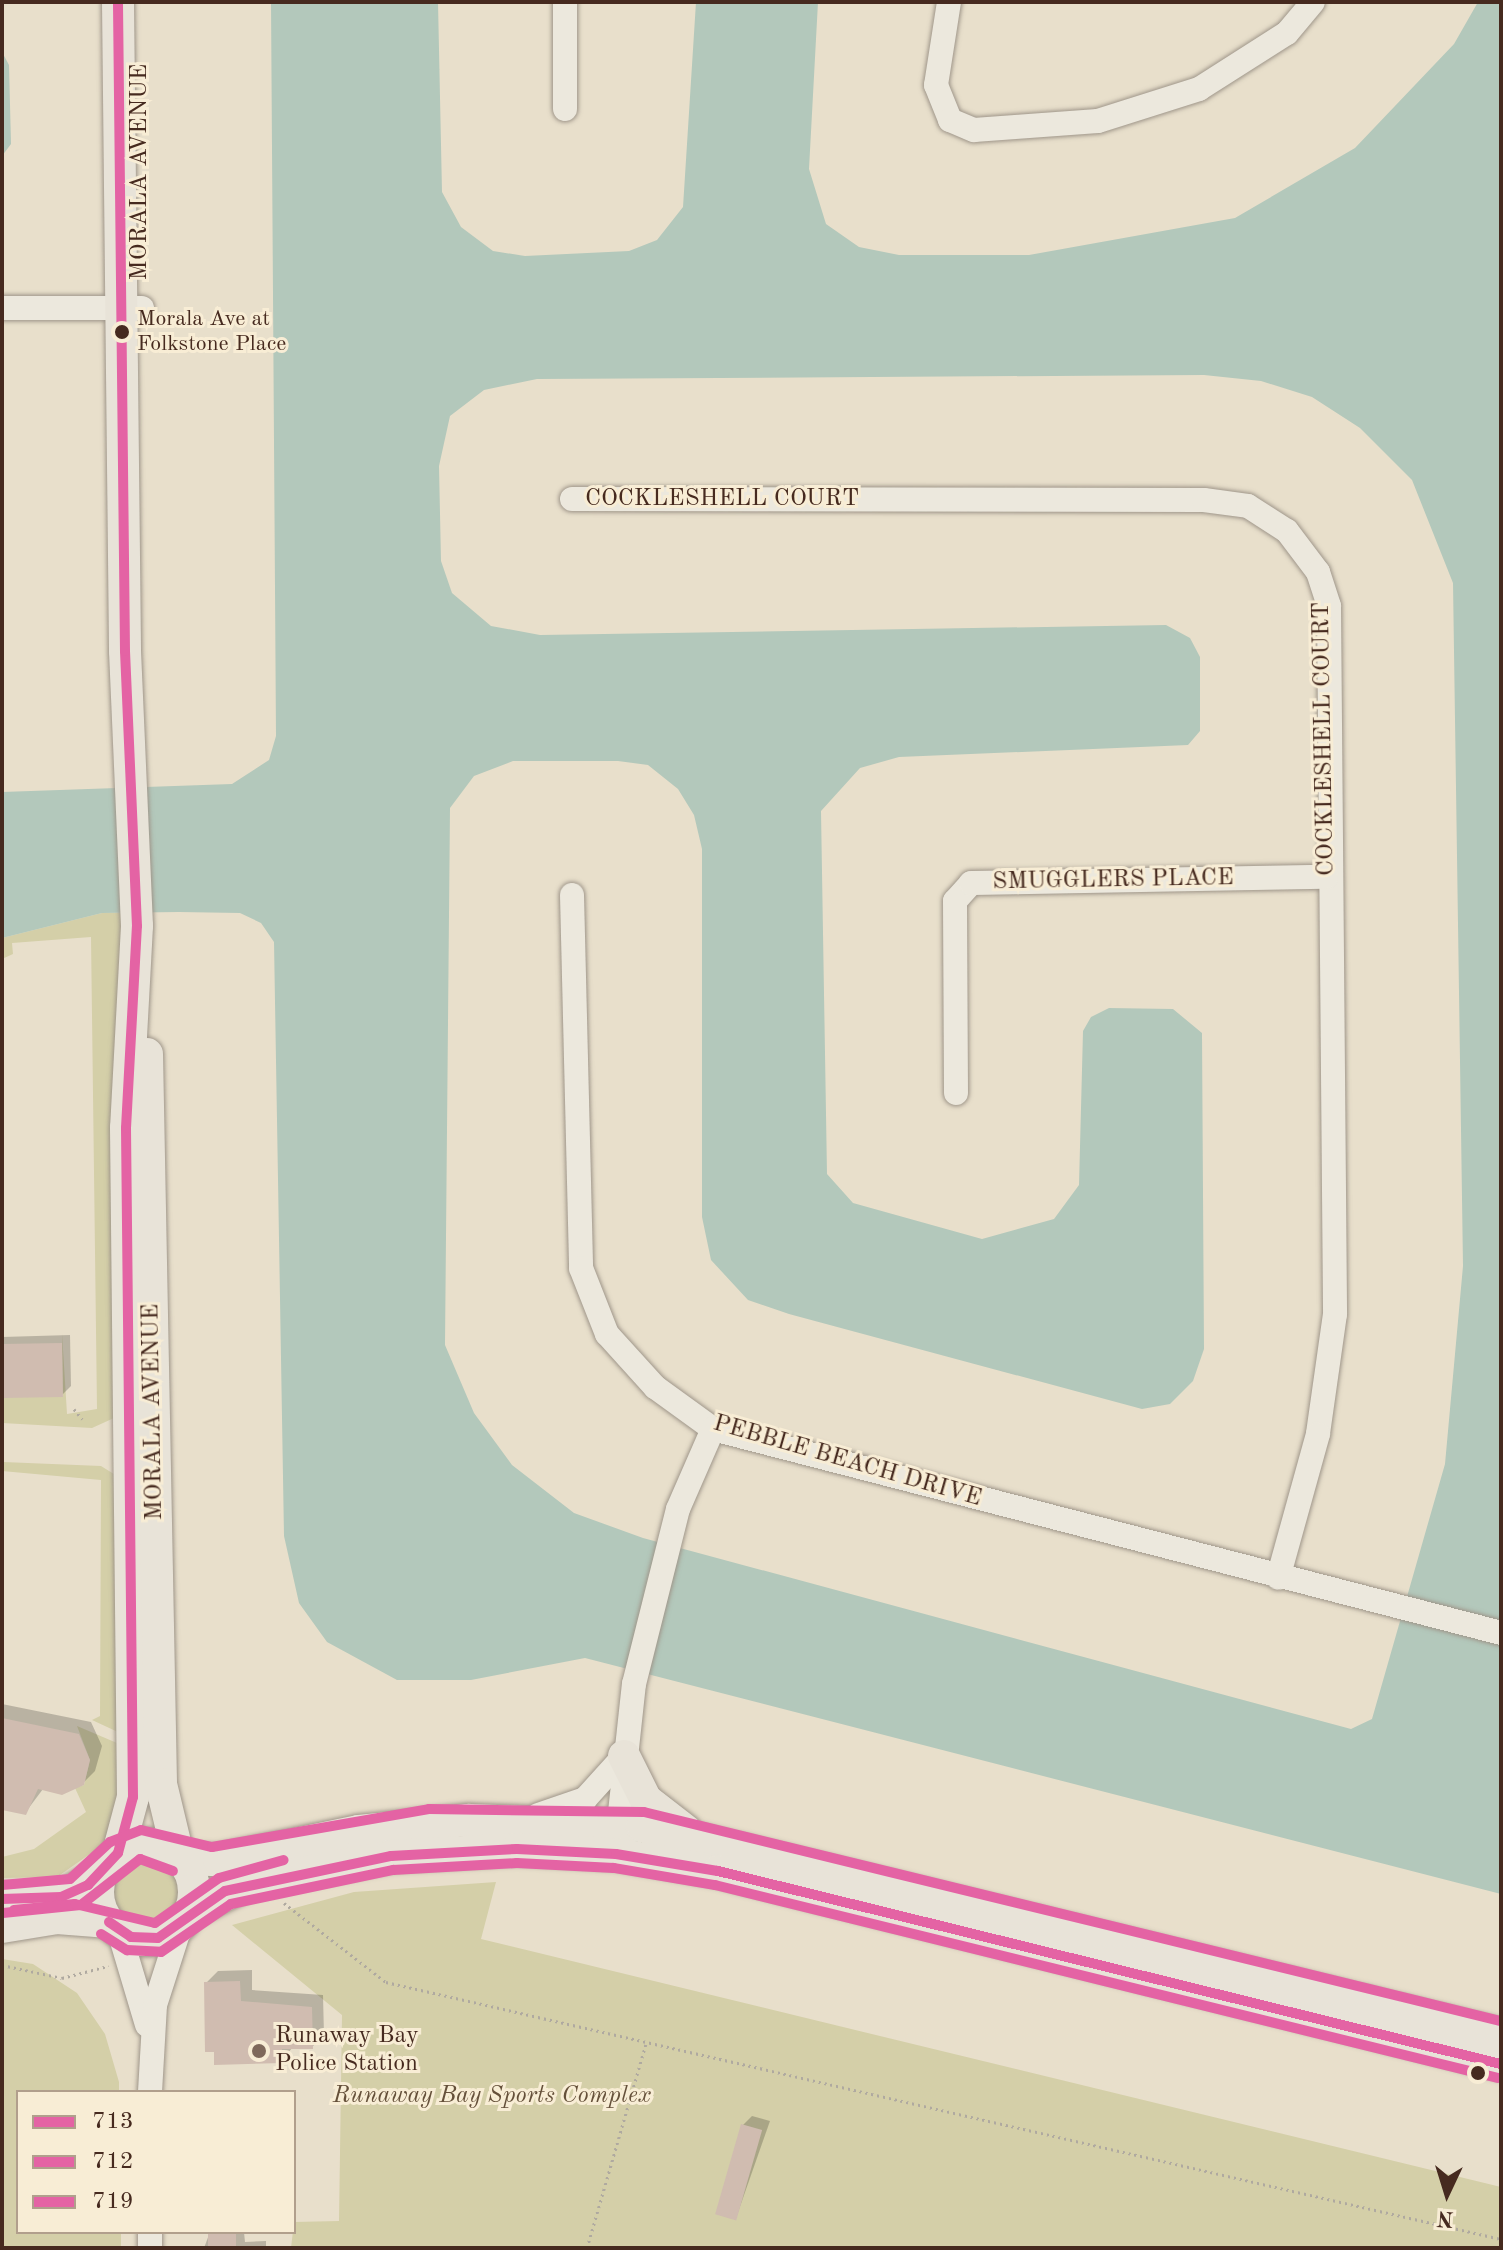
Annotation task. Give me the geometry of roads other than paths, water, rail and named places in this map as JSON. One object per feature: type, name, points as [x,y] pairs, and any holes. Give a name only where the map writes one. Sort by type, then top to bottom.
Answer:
[{"type":"main road","name":"MORALA AVENUE","points":[[118,2],[131,308]]},
{"type":"main road","name":"MORALA AVENUE","points":[[110,1863],[131,1817],[133,1769],[126,1128],[137,926],[135,774],[125,651],[140,2]]},
{"type":"main road","name":"MORALA AVENUE","points":[[137,968],[151,1111],[161,1784],[180,1857]]},
{"type":"main road","points":[[624,1756],[646,1800],[693,1835]]},
{"type":"main road","points":[[2,1899],[61,1897],[143,1844],[180,1857],[219,1860],[391,1826],[520,1818],[617,1839],[718,1871],[1501,2064]]},
{"type":"main road","points":[[2,1927],[57,1918],[158,1938],[225,1891],[277,1876],[451,1851],[693,1835],[1501,2035]]},
{"type":"main road","points":[[180,1857],[194,1885],[185,1919]]},
{"type":"main road","points":[[110,1863],[98,1899],[114,1927]]},
{"type":"street","points":[[565,2],[565,109]]},
{"type":"street","points":[[949,2],[936,85],[950,120],[974,130],[1098,121],[1199,89],[1287,33],[1313,2]]},
{"type":"street","points":[[2,308],[131,308]]},
{"type":"street","name":"COCKLESHELL COURT","points":[[572,499],[1248,506],[1287,531],[1318,572],[1329,606],[1326,877],[1335,1314],[1318,1434],[1278,1578]]},
{"type":"street","name":"SMUGGLERS PLACE","points":[[956,1093],[955,901],[971,883],[1326,877]]},
{"type":"street","name":"PEBBLE BEACH DRIVE","points":[[572,895],[581,1268],[607,1334],[655,1387],[713,1429],[1278,1578],[1402,1606],[1501,1633]]},
{"type":"street","points":[[617,1839],[634,1684],[670,1539],[713,1429]]},
{"type":"street","points":[[520,1818],[585,1799],[624,1756]]},
{"type":"street","points":[[150,2090],[151,2051],[163,1971],[185,1919]]},
{"type":"street","points":[[114,1927],[151,2051]]},
{"type":"place","name":"Morala Ave at Folkstone Place","points":[[122,332]]},
{"type":"place","name":"Runaway Bay Police Station","points":[[259,2051]]},
{"type":"park label","name":"Runaway Bay Sports Complex","points":[[492,2097]]}]
